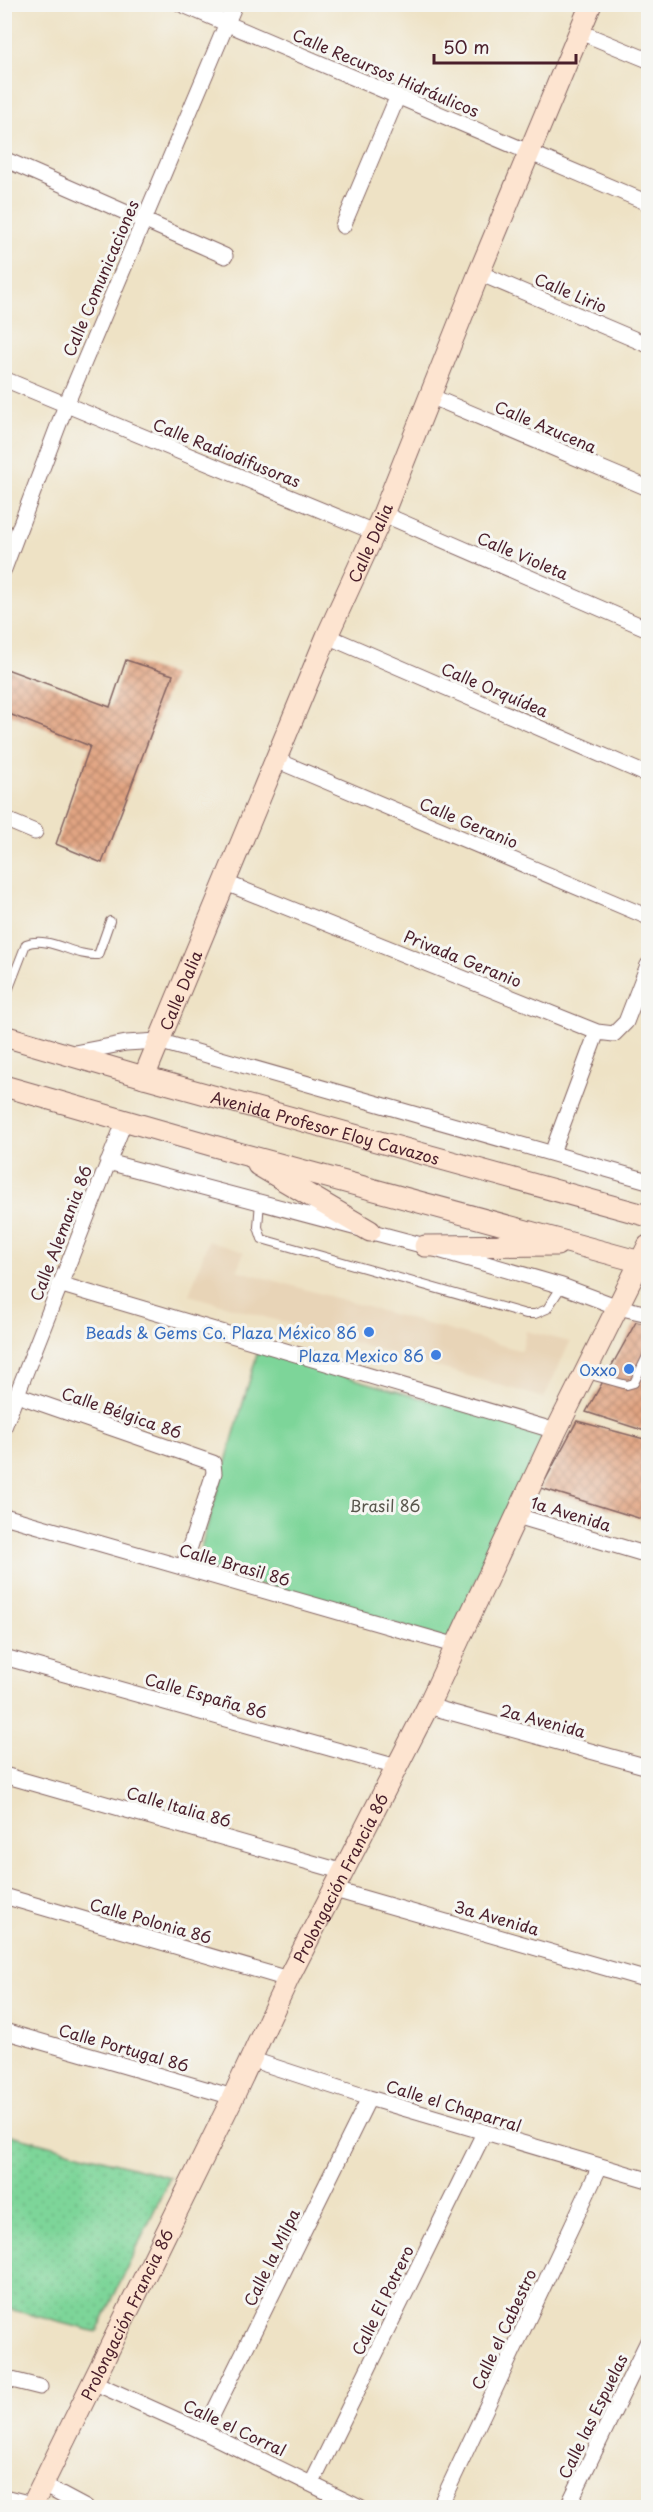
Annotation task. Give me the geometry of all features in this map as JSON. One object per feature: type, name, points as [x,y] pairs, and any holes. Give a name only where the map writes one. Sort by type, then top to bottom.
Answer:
[{"type":"street","name":"Calle Recursos Hidráulicos","points":[[182,4],[397,98],[531,152],[648,203]]},
{"type":"street","name":"Calle Comunicaciones","points":[[4,569],[66,405],[235,4]]},
{"type":"street","name":"Calle Dalia","points":[[144,1077],[327,636],[378,523],[591,4]]},
{"type":"street","points":[[580,32],[648,60]]},
{"type":"street","points":[[343,226],[397,98]]},
{"type":"street","points":[[4,159],[225,255]]},
{"type":"street","name":"Calle Lirio","points":[[479,273],[648,345]]},
{"type":"street","name":"Calle Radiodifusoras","points":[[4,379],[66,405],[378,523]]},
{"type":"street","name":"Calle Azucena","points":[[430,396],[648,488]]},
{"type":"street","name":"Calle Violeta","points":[[378,523],[648,629]]},
{"type":"street","name":"Calle Orquídea","points":[[327,636],[648,775]]},
{"type":"street","name":"Calle Geranio","points":[[276,760],[648,917]]},
{"type":"street","points":[[4,819],[35,832]]},
{"type":"street","name":"Privada Geranio","points":[[226,883],[597,1032]]},
{"type":"street","points":[[552,1154],[597,1032],[614,1034],[626,1022],[648,965]]},
{"type":"street","name":"Avenida Profesor Eloy Cavazos","points":[[4,1036],[144,1077],[648,1216]]},
{"type":"street","points":[[69,1054],[126,1043],[158,1041],[648,1181]]},
{"type":"street","points":[[4,1086],[242,1154],[577,1245],[646,1257]]},
{"type":"street","name":"Calle Alemania 86","points":[[4,1427],[125,1120]]},
{"type":"street","points":[[242,1154],[277,1178],[370,1231]]},
{"type":"street","points":[[108,1162],[425,1246],[562,1286],[618,1307],[648,1314]]},
{"type":"street","points":[[425,1246],[577,1245]]},
{"type":"street","name":"Prolongación Francia 86","points":[[31,2506],[233,2097],[288,1979],[428,1706],[556,1431],[618,1307],[646,1257]]},
{"type":"street","points":[[59,1284],[556,1431]]},
{"type":"street","name":"Calle Bélgica 86","points":[[18,1395],[215,1465],[183,1568]]},
{"type":"street","name":"Calle Brasil 86","points":[[4,1516],[457,1646]]},
{"type":"street","name":"1a Avenida","points":[[517,1516],[648,1555]]},
{"type":"street","name":"Calle España 86","points":[[4,1657],[397,1767]]},
{"type":"street","name":"2a Avenida","points":[[428,1706],[648,1767]]},
{"type":"street","name":"Calle Italia 86","points":[[4,1775],[339,1881]]},
{"type":"street","name":"3a Avenida","points":[[339,1881],[648,1980]]},
{"type":"street","name":"Calle Polonia 86","points":[[4,1896],[288,1979]]},
{"type":"street","name":"Calle Portugal 86","points":[[4,2031],[233,2097]]},
{"type":"street","name":"Calle el Chaparral","points":[[250,2059],[484,2133],[648,2180]]},
{"type":"street","name":"Calle la Milpa","points":[[204,2432],[369,2098]]},
{"type":"street","name":"Calle El Potrero","points":[[312,2483],[484,2133]]},
{"type":"street","name":"Calle el Cabestro","points":[[439,2508],[600,2166]]},
{"type":"street","name":"Calle las Espuelas","points":[[567,2508],[648,2341]]},
{"type":"street","points":[[4,2378],[40,2387]]},
{"type":"street","name":"Calle el Corral","points":[[93,2382],[204,2432],[360,2508]]},
{"type":"street","points":[[41,2484],[87,2508]]},
{"type":"street","points":[[4,2497],[31,2506]]},
{"type":"lane","points":[[4,1001],[26,944],[37,940],[89,956],[98,955],[110,921]]},
{"type":"lane","points":[[261,1201],[258,1227],[262,1239],[476,1301],[526,1314],[535,1314],[547,1309],[562,1286]]},
{"type":"lane","points":[[585,1373],[627,1385],[634,1383],[648,1354]]},
{"type":"shaded area","points":[[208,1241],[244,1252],[237,1270],[522,1351],[526,1331],[570,1342],[544,1398],[189,1295]]},
{"type":"green space","name":"Brasil 86","points":[[258,1351],[545,1434],[448,1640],[196,1565]]},
{"type":"green space","points":[[4,2133],[170,2177],[97,2332],[5,2308]]},
{"type":"building","points":[[126,660],[173,675],[102,863],[56,844],[90,746],[4,712],[4,668],[110,707]]},
{"type":"building","name":"Oxxo","points":[[636,1322],[648,1325],[648,1432],[586,1412]]},
{"type":"building","points":[[577,1421],[648,1440],[648,1521],[541,1488]]},
{"type":"place","name":"Beads & Gems Co. Plaza México 86","points":[[369,1332]]},
{"type":"place","name":"Plaza Mexico 86","points":[[436,1355]]},
{"type":"place","name":"Oxxo","points":[[629,1369]]}]
